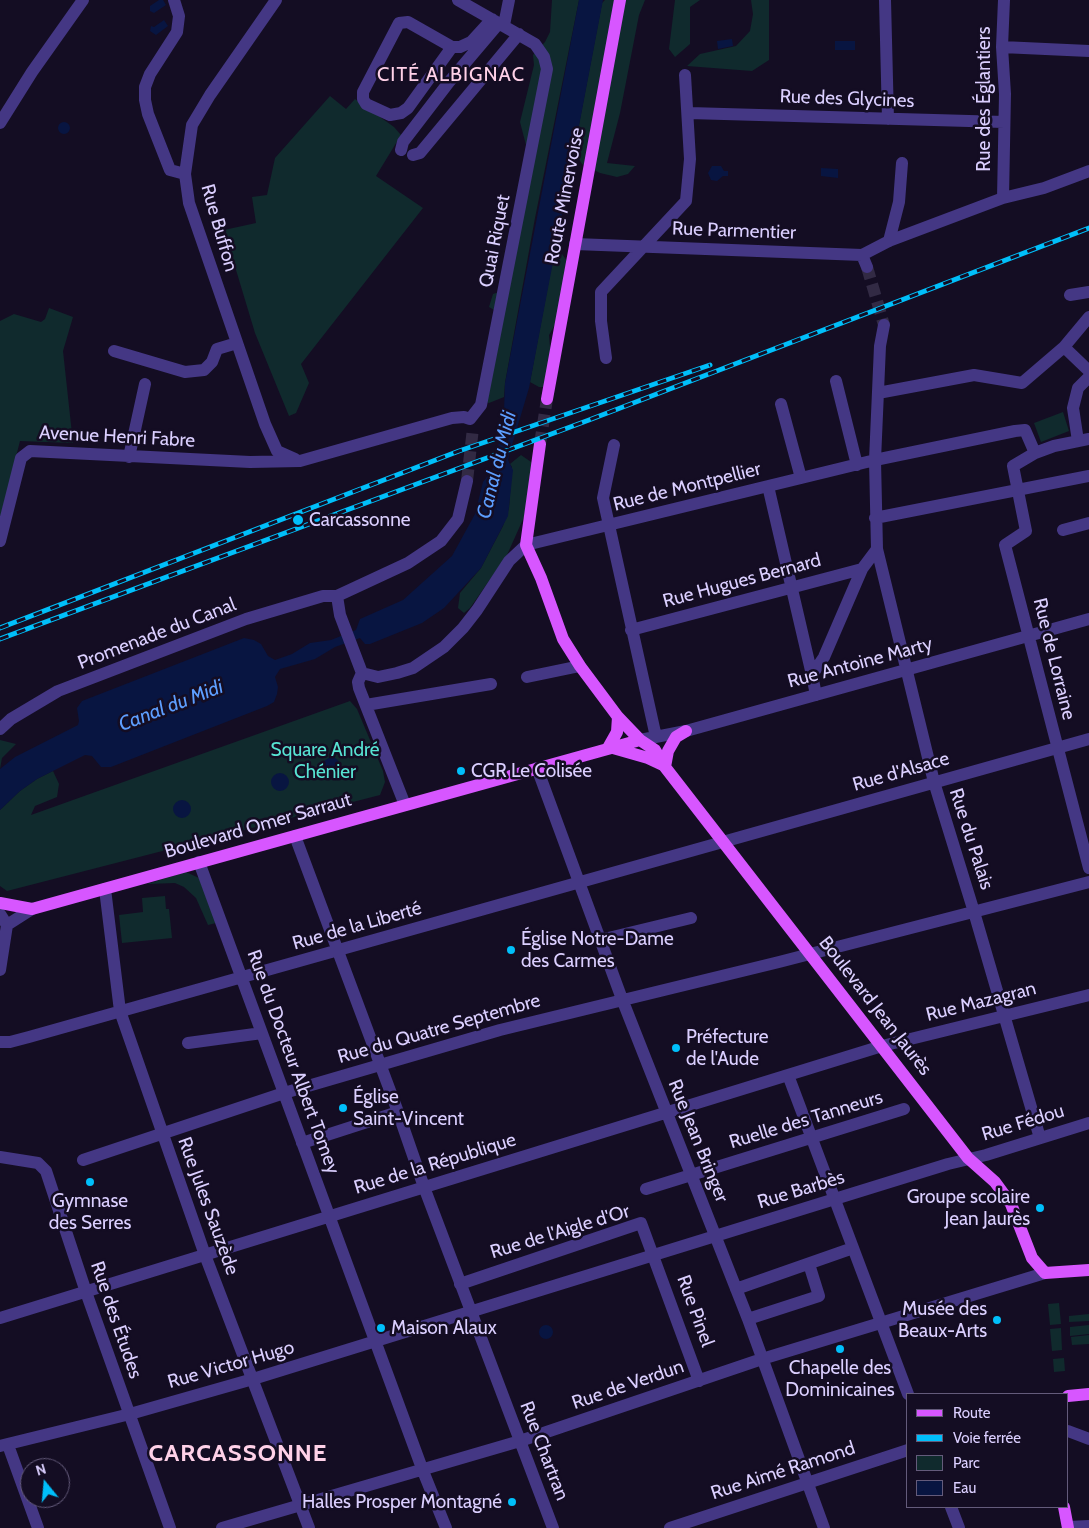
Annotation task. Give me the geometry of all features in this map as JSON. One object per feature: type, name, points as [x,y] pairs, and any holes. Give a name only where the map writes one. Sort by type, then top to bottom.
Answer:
[{"type":"main road","name":"Route Minervoise","points":[[547,400],[620,0]]},
{"type":"main road","points":[[540,444],[526,545],[541,578],[563,639],[580,666],[618,717],[640,740]]},
{"type":"main road","points":[[608,748],[617,732],[618,717]]},
{"type":"main road","points":[[665,767],[668,751],[676,737],[686,731]]},
{"type":"main road","name":"Boulevard Omer Sarraut","points":[[0,904],[32,909],[640,740]]},
{"type":"main road","name":"Boulevard Jean Jaurès","points":[[640,740],[654,750],[665,767],[968,1158],[995,1182],[1011,1204],[1032,1258],[1045,1273]]},
{"type":"main road","name":"Boulevard Jean Jaurès","points":[[608,748],[648,758],[665,767]]},
{"type":"main road","points":[[1045,1273],[1089,1270]]},
{"type":"main road","points":[[1069,1396],[1089,1394]]},
{"type":"main road","points":[[1064,1508],[1068,1528]]},
{"type":"street","points":[[0,122],[32,72],[83,0]]},
{"type":"street","points":[[174,0],[179,16],[177,32],[150,74],[145,87],[148,114],[170,170],[185,174]]},
{"type":"street","name":"Rue Buffon","points":[[276,0],[210,95],[192,125],[185,174],[189,203],[265,424],[277,451],[288,458],[300,460]]},
{"type":"street","points":[[413,155],[420,154],[519,34],[458,0]]},
{"type":"street","points":[[401,150],[403,142],[498,22],[509,0]]},
{"type":"street","points":[[885,0],[888,118]]},
{"type":"street","name":"Rue des Églantiers","points":[[1003,198],[1004,122],[1002,47],[1004,0]]},
{"type":"street","points":[[452,47],[408,108],[401,113],[390,115],[366,104],[362,92],[399,23],[408,22],[452,47],[460,47],[498,22]]},
{"type":"street","name":"Quai Riquet","points":[[300,460],[452,418],[464,417],[471,423],[481,405],[512,255],[547,69],[544,57],[535,44],[519,34]]},
{"type":"street","points":[[1002,47],[1089,51]]},
{"type":"street","points":[[606,358],[600,321],[601,292],[686,201],[690,159],[689,112],[685,75]]},
{"type":"street","name":"Rue des Glycines","points":[[689,112],[1004,122]]},
{"type":"street","points":[[889,241],[899,202],[902,163]]},
{"type":"street","name":"Rue Parmentier","points":[[575,244],[864,261],[889,241],[1003,198],[1044,188],[1089,171]]},
{"type":"street","points":[[1070,295],[1089,292]]},
{"type":"street","points":[[878,394],[974,375],[1022,383],[1064,347],[1089,317]]},
{"type":"street","name":"Rue du Palais","points":[[884,325],[875,460],[877,549],[934,782],[1040,1138]]},
{"type":"street","points":[[114,351],[185,372],[204,370],[212,362],[217,349],[237,343]]},
{"type":"street","points":[[1064,347],[1089,371]]},
{"type":"street","points":[[1018,489],[1014,466],[1035,453],[1054,446],[1084,440],[1073,408],[1078,388],[1089,377]]},
{"type":"street","points":[[836,382],[857,464]]},
{"type":"street","points":[[129,457],[145,384]]},
{"type":"street","points":[[782,404],[801,478]]},
{"type":"street","name":"Rue Buffon","points":[[265,424],[268,462]]},
{"type":"street","name":"Rue de Montpellier","points":[[526,545],[857,464],[1025,430],[1035,453]]},
{"type":"street","points":[[614,445],[603,498],[656,737]]},
{"type":"street","name":"Avenue Henri Fabre","points":[[0,540],[21,458],[24,453],[30,451],[268,462]]},
{"type":"street","points":[[268,462],[300,460]]},
{"type":"street","points":[[875,518],[1089,476]]},
{"type":"street","points":[[405,805],[358,682],[362,673],[340,615],[337,596],[408,563],[442,541],[458,519],[467,481]]},
{"type":"street","points":[[768,486],[816,695]]},
{"type":"street","name":"Rue de Lorraine","points":[[1018,489],[1026,531],[1005,545],[1089,868]]},
{"type":"street","points":[[1063,530],[1089,523]]},
{"type":"street","points":[[362,673],[378,677],[413,668],[444,647],[463,628],[508,561],[526,545]]},
{"type":"street","points":[[812,675],[824,657],[862,569],[877,549]]},
{"type":"street","name":"Rue Hugues Bernard","points":[[631,630],[862,569]]},
{"type":"street","name":"Promenade du Canal","points":[[0,729],[11,719],[58,692],[246,620],[323,596],[337,596]]},
{"type":"street","name":"Rue Antoine Marty","points":[[640,740],[686,731],[1089,620]]},
{"type":"street","points":[[528,677],[580,666]]},
{"type":"street","points":[[366,706],[491,684]]},
{"type":"street","name":"Rue d'Alsace","points":[[722,841],[1089,739]]},
{"type":"street","name":"Rue Jean Bringer","points":[[537,768],[622,999],[748,1319],[824,1528]]},
{"type":"street","name":"Rue Chartran","points":[[295,836],[460,1284],[553,1528]]},
{"type":"street","name":"Rue de la Liberté","points":[[0,1042],[10,1042],[120,1012],[722,841]]},
{"type":"street","name":"Rue du Docteur Albert Tomey","points":[[199,862],[423,1471],[446,1528]]},
{"type":"street","name":"Rue du Quatre Septembre","points":[[83,1160],[161,1132],[284,1093],[500,1030],[785,960],[810,952],[1089,882]]},
{"type":"street","name":"Rue Jules Sauzède","points":[[105,888],[120,1012],[205,1255],[309,1528]]},
{"type":"street","points":[[0,970],[4,919],[32,909]]},
{"type":"street","points":[[600,940],[691,918]]},
{"type":"street","name":"Rue Mazagran","points":[[882,1046],[1089,995]]},
{"type":"street","points":[[188,1043],[262,1033]]},
{"type":"street","name":"Rue de la République","points":[[0,1318],[882,1046]]},
{"type":"street","points":[[788,1075],[908,1393]]},
{"type":"street","name":"Ruelle des Tanneurs","points":[[646,1189],[904,1109]]},
{"type":"street","points":[[302,1143],[398,1112]]},
{"type":"street","name":"Rue Fédou","points":[[968,1158],[986,1155],[1089,1123]]},
{"type":"street","name":"Rue des Études","points":[[0,1156],[38,1163],[46,1171],[86,1292],[170,1528]]},
{"type":"street","name":"Rue Barbès","points":[[471,1312],[968,1158]]},
{"type":"street","name":"Rue de l'Aigle d'Or","points":[[460,1284],[642,1224],[654,1255]]},
{"type":"street","points":[[736,1289],[854,1248]]},
{"type":"street","name":"Rue Pinel","points":[[654,1255],[699,1380]]},
{"type":"street","points":[[748,1319],[819,1296],[809,1264]]},
{"type":"street","name":"Rue de Verdun","points":[[222,1528],[423,1471],[520,1441],[880,1321],[1045,1273]]},
{"type":"street","name":"Rue Victor Hugo","points":[[4,1445],[130,1414],[253,1379],[471,1312]]},
{"type":"street","points":[[1069,1431],[1089,1439]]},
{"type":"street","points":[[4,1445],[38,1528]]},
{"type":"street","name":"Rue Aimé Ramond","points":[[670,1528],[906,1451]]},
{"type":"street","points":[[951,1508],[960,1528]]},
{"type":"street","points":[[1068,1528],[1089,1526]]},
{"type":"green space","points":[[552,0],[579,0],[535,218],[504,397],[489,403],[485,402],[503,315],[489,307],[493,294],[502,291],[527,149],[520,122],[534,65],[533,55],[545,42],[550,32]]},
{"type":"green space","points":[[605,0],[645,0],[639,15],[620,113],[607,163],[635,166],[628,174],[617,177],[600,173],[582,164],[574,151],[602,3]]},
{"type":"green space","points":[[675,0],[700,0],[690,7],[690,44],[675,57],[669,49]]},
{"type":"green space","points":[[751,0],[769,0],[769,60],[752,71],[687,66],[700,54],[736,46],[750,31],[753,14]]},
{"type":"green space","points":[[330,96],[346,109],[355,99],[394,127],[401,135],[376,176],[423,208],[301,364],[309,383],[296,413],[289,416],[255,333],[224,230],[256,223],[252,197],[267,195],[275,158]]},
{"type":"green space","points":[[554,253],[562,254],[567,261],[557,321],[549,335],[551,359],[546,387],[539,387],[530,382]]},
{"type":"green space","points":[[49,308],[73,317],[63,351],[73,443],[20,441],[0,519],[0,321],[14,314],[41,322],[45,319]]},
{"type":"green space","points":[[1063,412],[1069,431],[1041,442],[1034,423]]},
{"type":"green space","points":[[521,455],[534,464],[524,517],[507,555],[470,608],[464,613],[458,608],[460,593],[481,568],[503,526],[509,508],[512,467],[510,464]]},
{"type":"green space","name":"Square André Chénier","points":[[350,701],[357,709],[383,771],[385,782],[380,795],[7,891],[0,886],[0,810],[20,791],[37,779],[53,771],[59,784],[57,797],[35,806],[31,815]]},
{"type":"green space","points":[[0,740],[16,744],[2,758],[0,769]]},
{"type":"green space","points":[[186,872],[199,878],[216,923],[208,925],[196,898],[184,887],[175,883],[147,884]]},
{"type":"green space","points":[[165,896],[166,909],[169,909],[172,938],[122,943],[119,915],[143,912],[142,898]]},
{"type":"green space","points":[[1059,1303],[1061,1324],[1050,1325],[1048,1304]]},
{"type":"green space","points":[[1089,1314],[1089,1321],[1069,1322],[1069,1316]]},
{"type":"green space","points":[[1089,1325],[1089,1334],[1070,1336],[1070,1327]]},
{"type":"green space","points":[[1061,1328],[1062,1350],[1052,1351],[1050,1329]]},
{"type":"green space","points":[[1089,1335],[1089,1344],[1072,1345],[1071,1337]]},
{"type":"green space","points":[[1064,1358],[1065,1371],[1054,1372],[1053,1359]]},
{"type":"water","points":[[159,0],[163,0],[166,5],[154,13],[150,11],[150,6]]},
{"type":"water","name":"Canal du Midi","points":[[579,0],[603,0],[529,388],[508,460],[513,470],[508,516],[481,568],[444,608],[422,623],[370,644],[365,644],[360,638],[335,647],[315,659],[280,669],[275,677],[278,687],[277,694],[274,702],[267,706],[111,767],[101,767],[92,756],[85,755],[37,779],[20,791],[0,810],[0,769],[15,757],[78,725],[77,708],[82,701],[244,638],[261,644],[268,656],[275,660],[292,654],[310,643],[331,640],[356,630],[360,619],[403,600],[452,556],[475,514],[483,482],[492,470],[496,459],[504,412],[505,383]]},
{"type":"water","points":[[164,20],[168,26],[156,35],[150,31],[151,26],[154,27]]},
{"type":"water","points":[[732,39],[733,46],[718,49],[717,41]]},
{"type":"water","points":[[835,41],[855,41],[855,50],[835,50]]},
{"type":"water","points":[[62,122],[66,122],[70,128],[66,134],[62,134],[58,130],[58,126]]},
{"type":"water","points":[[712,166],[721,166],[724,171],[728,171],[728,176],[723,176],[717,181],[711,180],[708,173]]},
{"type":"water","points":[[821,168],[838,169],[838,178],[821,176]]},
{"type":"water","points":[[332,756],[338,760],[341,766],[341,775],[334,780],[327,777],[323,766],[324,761]]},
{"type":"water","points":[[280,773],[286,776],[289,782],[286,788],[280,791],[274,788],[271,782],[274,776]]},
{"type":"water","points":[[182,800],[188,803],[191,809],[188,815],[182,818],[176,815],[173,809],[176,803]]},
{"type":"water","points":[[546,1325],[551,1327],[553,1332],[551,1337],[546,1339],[541,1337],[539,1332],[541,1327]]},
{"type":"tunnel","points":[[867,267],[884,325]]},
{"type":"tunnel","points":[[540,444],[547,399]]},
{"type":"tunnel","points":[[467,481],[473,428]]},
{"type":"railway","points":[[0,639],[589,420],[1089,228]]},
{"type":"railway","points":[[0,628],[459,451],[710,365]]},
{"type":"place","name":"Carcassonne","points":[[298,520]]},
{"type":"place","name":"CGR Le Colisée","points":[[461,771]]},
{"type":"place","name":"Église Notre-Dame des Carmes","points":[[511,950]]},
{"type":"place","name":"Préfecture de l'Aude","points":[[676,1048]]},
{"type":"place","name":"Église Saint-Vincent","points":[[343,1108]]},
{"type":"place","name":"Gymnase des Serres","points":[[90,1182]]},
{"type":"place","name":"Groupe scolaire Jean Jaurès","points":[[1040,1208]]},
{"type":"place","name":"Musée des Beaux-Arts","points":[[997,1320]]},
{"type":"place","name":"Maison Alaux","points":[[381,1328]]},
{"type":"place","name":"Chapelle des Dominicaines","points":[[840,1349]]},
{"type":"place","name":"Halles Prosper Montagné","points":[[512,1502]]},
{"type":"district","name":"CITÉ ALBIGNAC","points":[[451,75]]},
{"type":"district","name":"CARCASSONNE","points":[[238,1454]]}]
